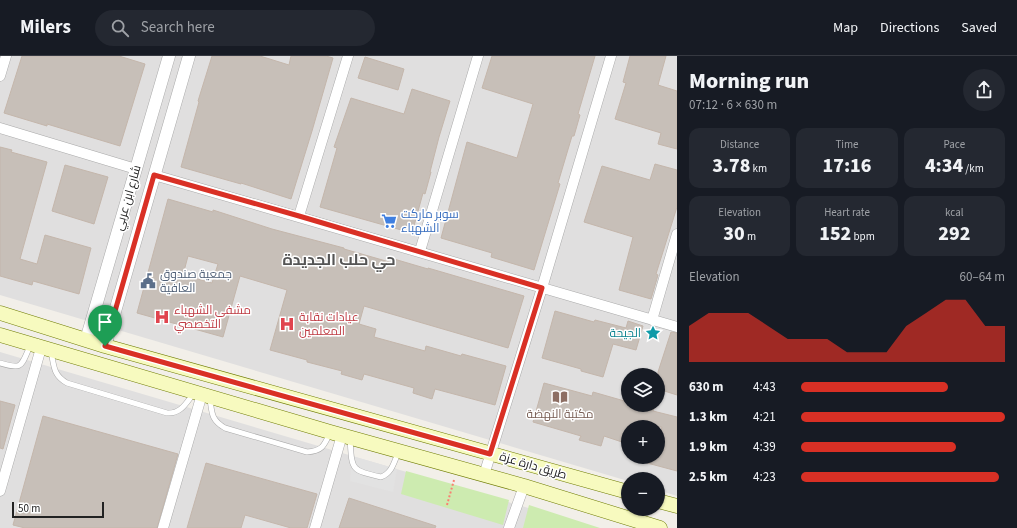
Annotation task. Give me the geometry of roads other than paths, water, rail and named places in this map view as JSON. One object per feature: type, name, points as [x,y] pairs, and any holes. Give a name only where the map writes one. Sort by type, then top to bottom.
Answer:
[{"type":"main road","name":"طريق دارة عزة","points":[[0,313],[105,346],[621,490]]},
{"type":"main road","points":[[0,334],[341,435],[524,486],[660,528]]},
{"type":"main road","points":[[665,503],[677,506]]},
{"type":"street","points":[[0,76],[6,56]]},
{"type":"street","name":"شارع ابن عربي","points":[[86,340],[169,56]]},
{"type":"street","points":[[105,346],[189,56]]},
{"type":"street","points":[[299,216],[348,56]]},
{"type":"street","points":[[420,252],[478,56]]},
{"type":"street","points":[[484,475],[542,288],[611,56]]},
{"type":"street","points":[[0,128],[136,169]]},
{"type":"street","points":[[154,175],[677,327]]},
{"type":"street","points":[[652,320],[677,234]]},
{"type":"street","points":[[0,491],[41,347]]},
{"type":"street","points":[[163,528],[202,394]]},
{"type":"street","points":[[315,528],[341,435]]},
{"type":"street","points":[[510,528],[524,486]]},
{"type":"lane","points":[[0,363],[13,367],[19,366],[24,359],[41,347],[55,373],[67,383],[167,413],[175,413],[202,394],[215,421],[225,428],[307,452],[315,452],[325,443],[341,435],[351,463],[355,469],[362,473],[381,477],[384,476],[391,469],[399,451]]},
{"type":"place","name":"سوبر ماركت الشهباء","points":[[389,221]]},
{"type":"place","name":"جمعية صندوق العافية","points":[[148,281]]},
{"type":"place","name":"مشفى الشهباء التخصصي","points":[[162,317]]},
{"type":"place","name":"عيادات نقابة المعلمين","points":[[287,324]]},
{"type":"place","name":"الجيحة","points":[[653,333]]},
{"type":"place","name":"مكتبة النهضة","points":[[560,397]]},
{"type":"district","name":"حي حلب الجديدة","points":[[339,260]]}]
